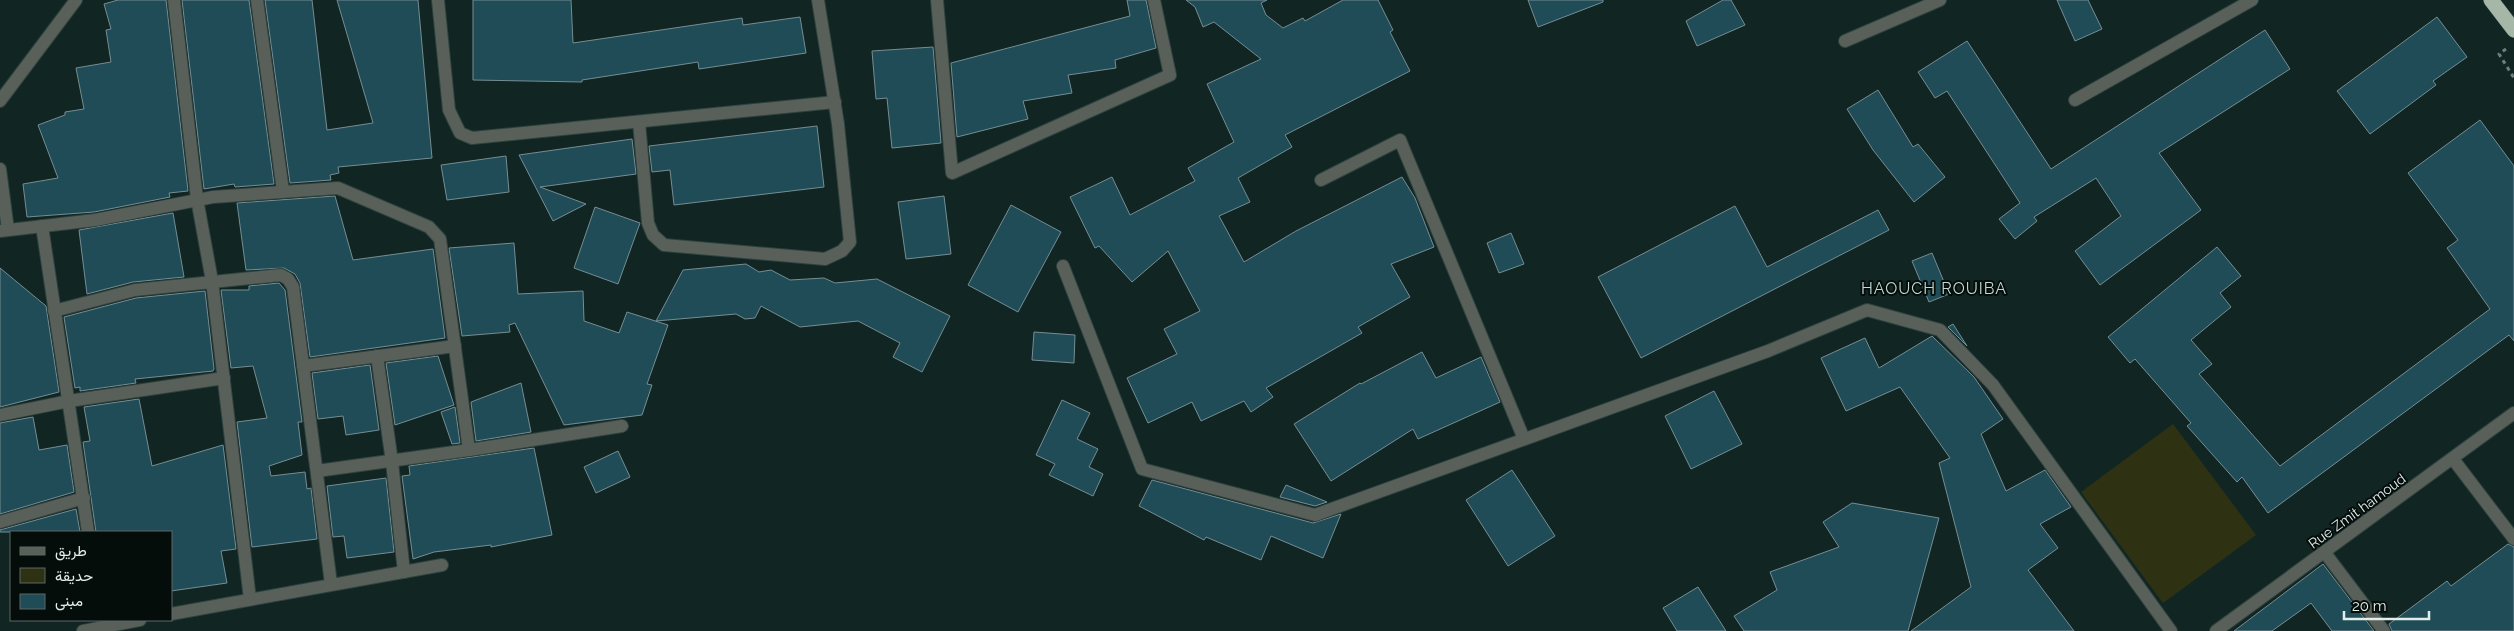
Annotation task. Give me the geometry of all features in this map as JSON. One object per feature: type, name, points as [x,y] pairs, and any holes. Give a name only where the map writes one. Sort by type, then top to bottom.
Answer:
[{"type":"highway","points":[[2491,0],[2514,30]]},
{"type":"street","points":[[0,101],[76,0]]},
{"type":"street","points":[[174,0],[197,199],[212,281],[250,599]]},
{"type":"street","points":[[257,0],[283,190]]},
{"type":"street","points":[[438,0],[449,110],[460,133],[472,138],[835,102]]},
{"type":"street","points":[[639,122],[648,223],[653,235],[664,245],[825,259],[842,252],[850,242],[835,102],[818,0]]},
{"type":"street","points":[[937,0],[952,173],[1170,75],[1154,0]]},
{"type":"street","points":[[1845,41],[1940,0]]},
{"type":"street","points":[[2075,100],[2252,0]]},
{"type":"street","points":[[1321,180],[1400,140],[1524,439]]},
{"type":"street","points":[[0,169],[4,231],[96,220],[197,199],[283,190],[338,188],[430,227],[440,239],[469,450]]},
{"type":"street","points":[[42,226],[88,531]]},
{"type":"street","points":[[1063,266],[1142,469],[1315,515],[1768,351],[1867,310],[1940,330],[1993,385],[2171,631]]},
{"type":"street","points":[[54,311],[135,290],[281,275],[288,279],[293,287],[331,584]]},
{"type":"street","points":[[303,366],[455,346]]},
{"type":"street","points":[[377,356],[392,462],[404,572]]},
{"type":"street","points":[[0,414],[69,400],[224,378]]},
{"type":"street","name":"Rue Zmit hamoud","points":[[2216,631],[2514,413]]},
{"type":"street","points":[[317,471],[392,462],[622,426]]},
{"type":"street","points":[[2453,459],[2514,539]]},
{"type":"street","points":[[0,522],[84,498]]},
{"type":"street","points":[[2325,553],[2384,631]]},
{"type":"street","points":[[172,614],[442,565]]},
{"type":"street","points":[[83,631],[101,624],[130,621]]},
{"type":"path","points":[[2499,54],[2514,78]]},
{"type":"green space","points":[[2173,424],[2256,535],[2163,603],[2081,492]]},
{"type":"building","points":[[118,0],[166,0],[188,191],[169,193],[170,197],[94,212],[27,217],[23,184],[58,178],[38,125],[65,115],[65,112],[84,109],[76,68],[111,62],[106,30],[111,29],[104,4]]},
{"type":"building","points":[[182,0],[249,0],[274,184],[235,187],[234,184],[204,189]]},
{"type":"building","points":[[265,0],[312,0],[327,130],[373,123],[337,0],[418,0],[432,158],[338,167],[339,173],[330,175],[331,180],[290,183]]},
{"type":"building","points":[[473,0],[571,0],[573,43],[742,18],[743,25],[800,17],[806,53],[699,69],[698,62],[582,80],[582,82],[473,80]]},
{"type":"building","points":[[1127,0],[1146,0],[1156,48],[1115,60],[1116,68],[1068,75],[1072,93],[1023,101],[1028,119],[957,137],[951,63],[1130,16]]},
{"type":"building","points":[[1186,0],[1267,0],[1261,3],[1266,15],[1283,28],[1303,18],[1305,21],[1343,0],[1378,0],[1393,30],[1390,32],[1410,71],[1285,135],[1292,147],[1238,178],[1250,202],[1219,216],[1244,262],[1296,231],[1402,177],[1415,198],[1434,247],[1391,264],[1410,297],[1358,327],[1362,333],[1266,388],[1273,397],[1251,412],[1244,401],[1201,421],[1192,402],[1148,423],[1127,378],[1177,354],[1164,329],[1200,311],[1168,251],[1132,282],[1099,246],[1095,248],[1070,197],[1112,177],[1130,215],[1195,181],[1188,168],[1234,142],[1207,84],[1261,59],[1214,22],[1203,27],[1195,7]]},
{"type":"building","points":[[1528,0],[1603,0],[1603,2],[1538,27]]},
{"type":"building","points":[[1723,0],[1731,0],[1745,25],[1697,46],[1686,21]]},
{"type":"building","points":[[2057,0],[2088,0],[2102,29],[2075,41]]},
{"type":"building","points":[[2437,17],[2467,57],[2433,81],[2436,85],[2370,134],[2337,91]]},
{"type":"building","points":[[2265,30],[2290,69],[2159,153],[2201,210],[2100,285],[2075,251],[2121,216],[2096,178],[2034,217],[2037,221],[2015,239],[1999,219],[2020,203],[1947,91],[1935,98],[1918,72],[1967,41],[2051,169]]},
{"type":"building","points":[[933,47],[941,143],[892,148],[887,98],[876,99],[872,51]]},
{"type":"building","points":[[1878,90],[1913,147],[1918,144],[1945,177],[1914,202],[1873,150],[1847,109]]},
{"type":"building","points":[[2480,120],[2514,166],[2514,341],[2509,335],[2268,513],[2242,477],[2237,482],[2187,426],[2191,423],[2135,359],[2130,363],[2108,337],[2217,247],[2241,276],[2220,293],[2231,307],[2191,340],[2212,364],[2199,374],[2280,466],[2490,309],[2447,248],[2458,240],[2408,173]]},
{"type":"building","points":[[817,126],[824,187],[674,205],[670,170],[652,172],[649,146]]},
{"type":"building","points":[[632,139],[636,174],[540,187],[586,204],[553,221],[519,155]]},
{"type":"building","points":[[506,156],[509,192],[447,200],[441,165]]},
{"type":"building","points":[[335,196],[353,260],[433,249],[445,338],[310,357],[300,283],[295,274],[284,268],[246,270],[237,203]]},
{"type":"building","points":[[944,196],[951,254],[906,259],[898,202]]},
{"type":"building","points":[[1011,205],[1061,232],[1018,312],[968,285]]},
{"type":"building","points":[[1735,206],[1767,267],[1878,210],[1889,230],[1641,358],[1598,277]]},
{"type":"building","points":[[595,207],[640,223],[618,284],[574,268]]},
{"type":"building","points":[[173,213],[184,277],[133,282],[87,294],[79,230]]},
{"type":"building","points":[[1511,233],[1524,264],[1499,273],[1487,243]]},
{"type":"building","points":[[514,243],[518,294],[583,291],[584,321],[619,333],[627,312],[668,325],[647,384],[652,385],[642,415],[564,425],[515,323],[509,325],[510,332],[462,336],[449,248]]},
{"type":"building","points":[[1932,253],[1949,294],[1929,302],[1912,261]]},
{"type":"building","points":[[746,264],[759,272],[771,270],[790,280],[824,278],[835,283],[877,279],[950,316],[922,372],[893,357],[900,343],[858,321],[800,327],[761,306],[755,318],[745,319],[736,314],[656,321],[683,270]]},
{"type":"building","points":[[0,268],[46,306],[59,392],[0,407]]},
{"type":"building","points":[[279,283],[285,290],[302,422],[298,422],[302,455],[269,466],[271,476],[305,472],[307,489],[311,488],[317,539],[252,547],[237,422],[267,418],[253,366],[231,368],[221,290],[249,290],[249,286]]},
{"type":"building","points":[[205,291],[213,371],[135,379],[136,383],[80,391],[80,387],[75,388],[64,317],[136,298]]},
{"type":"building","points":[[1953,324],[1967,346],[1948,327]]},
{"type":"building","points":[[1034,332],[1075,335],[1074,363],[1032,360]]},
{"type":"building","points":[[1932,336],[1974,377],[2003,419],[1981,434],[2006,491],[2045,470],[2071,507],[2040,524],[2058,548],[2028,570],[2074,631],[1911,631],[1971,587],[1939,463],[1950,458],[1900,387],[1846,411],[1821,358],[1865,338],[1879,368]]},
{"type":"building","points":[[1422,352],[1436,378],[1481,357],[1500,402],[1418,439],[1413,429],[1331,481],[1294,424],[1360,383]]},
{"type":"building","points":[[438,356],[454,405],[395,425],[386,363]]},
{"type":"building","points":[[370,365],[379,430],[346,435],[343,416],[318,419],[312,373]]},
{"type":"building","points":[[521,383],[531,432],[476,441],[471,402]]},
{"type":"building","points":[[1714,391],[1742,444],[1691,469],[1665,416]]},
{"type":"building","points":[[139,399],[152,466],[223,445],[236,549],[221,551],[227,583],[172,591],[172,531],[96,531],[83,442],[90,441],[84,407]]},
{"type":"building","points":[[1062,400],[1090,413],[1077,439],[1098,449],[1089,467],[1103,474],[1093,496],[1049,475],[1055,464],[1036,455]]},
{"type":"building","points":[[455,407],[460,443],[452,444],[441,412]]},
{"type":"building","points":[[33,417],[39,450],[67,445],[74,492],[0,514],[0,423]]},
{"type":"building","points":[[534,448],[552,535],[491,547],[491,545],[434,552],[413,559],[402,476],[410,475],[409,466]]},
{"type":"building","points":[[618,451],[630,477],[596,493],[584,467]]},
{"type":"building","points":[[1512,470],[1555,536],[1508,566],[1466,500]]},
{"type":"building","points":[[386,478],[394,552],[347,558],[344,536],[333,537],[327,486]]},
{"type":"building","points":[[1152,480],[1313,523],[1341,514],[1323,558],[1271,536],[1261,560],[1206,537],[1204,540],[1139,506]]},
{"type":"building","points":[[1286,485],[1327,502],[1315,506],[1280,497]]},
{"type":"building","points":[[1852,503],[1939,518],[1908,631],[1744,631],[1734,616],[1777,590],[1770,572],[1839,547],[1823,522]]},
{"type":"building","points":[[76,509],[80,531],[0,532],[0,530]]},
{"type":"building","points":[[2508,544],[2514,547],[2514,631],[2392,631],[2389,624],[2447,581],[2451,586]]},
{"type":"building","points":[[2323,564],[2374,631],[2332,631],[2311,603],[2272,631],[2234,631]]},
{"type":"building","points":[[1698,587],[1726,631],[1677,631],[1663,608]]},
{"type":"district","name":"HAOUCH ROUIBA","points":[[1934,288]]}]
